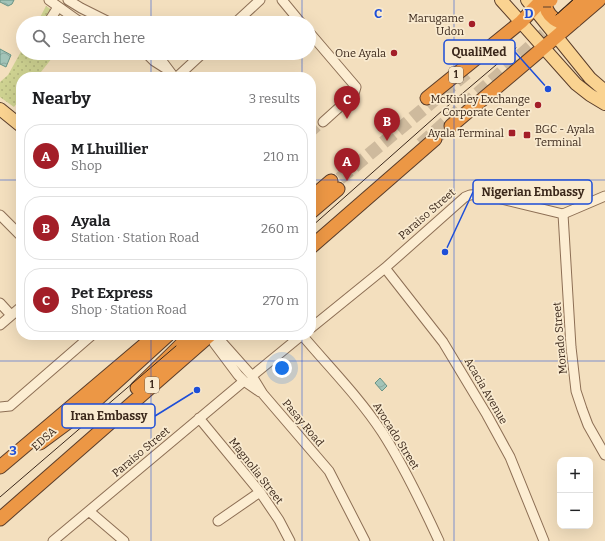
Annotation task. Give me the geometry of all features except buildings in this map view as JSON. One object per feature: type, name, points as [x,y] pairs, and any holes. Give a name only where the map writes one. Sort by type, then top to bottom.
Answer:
[{"type":"highway","points":[[538,2],[551,0]]},
{"type":"highway","points":[[451,126],[556,36],[583,0]]},
{"type":"highway","points":[[538,2],[556,20],[563,23],[599,0]]},
{"type":"highway","name":"1","points":[[427,98],[521,22],[538,2]]},
{"type":"highway","points":[[316,243],[435,139]]},
{"type":"highway","points":[[316,232],[354,200],[387,180]]},
{"type":"highway","points":[[316,195],[335,185],[316,206]]},
{"type":"highway","points":[[0,467],[150,340]]},
{"type":"highway","points":[[37,446],[90,406],[163,340]]},
{"type":"highway","points":[[98,431],[126,398],[186,340]]},
{"type":"highway","name":"1","points":[[0,511],[206,340]]},
{"type":"highway","name":"EDSA","points":[[0,476],[37,446],[139,353]]},
{"type":"highway","name":"1","points":[[0,519],[98,431]]},
{"type":"main road","points":[[501,0],[580,87],[605,104]]},
{"type":"main road","points":[[538,2],[556,36],[590,78],[605,91]]},
{"type":"main road","points":[[0,109],[16,122]]},
{"type":"street","points":[[49,0],[72,16]]},
{"type":"street","points":[[68,0],[97,16]]},
{"type":"street","points":[[243,16],[260,0]]},
{"type":"street","points":[[282,0],[295,16]]},
{"type":"street","points":[[52,16],[58,7]]},
{"type":"street","points":[[316,40],[356,87],[354,94],[323,122]]},
{"type":"street","points":[[153,60],[166,68]]},
{"type":"street","points":[[161,60],[170,72]]},
{"type":"street","points":[[181,72],[195,60]]},
{"type":"street","name":"Paraiso Street","points":[[316,324],[384,268],[465,197],[481,194],[563,214]]},
{"type":"street","points":[[563,214],[605,196]]},
{"type":"street","name":"Morado Street","points":[[563,214],[571,347],[576,391],[588,424],[605,455]]},
{"type":"street","points":[[0,215],[16,231]]},
{"type":"street","name":"Acacia Avenue","points":[[384,268],[443,342],[487,415],[510,458],[544,541]]},
{"type":"street","points":[[0,303],[11,316]]},
{"type":"street","points":[[0,325],[16,312]]},
{"type":"street","points":[[0,408],[10,406],[86,340]]},
{"type":"street","name":"Pasay Road","points":[[213,340],[244,382],[263,394]]},
{"type":"street","name":"Pasay Road","points":[[220,340],[252,376],[263,394],[325,467],[365,541]]},
{"type":"street","points":[[252,376],[296,340]]},
{"type":"street","name":"Avocado Street","points":[[306,340],[382,432],[404,470],[439,541]]},
{"type":"street","name":"Paraiso Street","points":[[52,541],[89,512],[244,382]]},
{"type":"street","name":"Magnolia Street","points":[[200,418],[260,492],[279,520],[290,541]]},
{"type":"street","points":[[218,521],[260,492]]},
{"type":"street","points":[[89,512],[124,541]]},
{"type":"green space","points":[[46,6],[61,16],[41,16]]},
{"type":"green space","points":[[16,60],[50,60],[41,72],[16,72],[16,104],[14,107],[0,97],[0,82],[8,75]]},
{"type":"water","points":[[0,0],[14,0],[12,4],[8,6],[0,2]]},
{"type":"water","points":[[0,49],[11,55],[6,67],[0,64]]},
{"type":"water","points":[[380,378],[387,386],[382,391],[375,383]]},
{"type":"tunnel","points":[[421,144],[559,21]]},
{"type":"tunnel","points":[[325,191],[468,72]]},
{"type":"tunnel","points":[[316,128],[323,122]]},
{"type":"tunnel","points":[[435,139],[451,126]]},
{"type":"tunnel","points":[[185,350],[195,340]]},
{"type":"tram line","points":[[556,15],[573,0]]},
{"type":"tram line","points":[[316,223],[443,110],[516,48]]},
{"type":"tram line","points":[[0,497],[176,346]]},
{"type":"place","name":"Marugame Udon","points":[[472,24]]},
{"type":"place","name":"One Ayala","points":[[394,53]]},
{"type":"place","name":"QualiMed","points":[[548,89]]},
{"type":"place","name":"McKinley Exchange Corporate Center","points":[[538,105]]},
{"type":"place","name":"Pet Express","points":[[347,119]]},
{"type":"place","name":"Ayala Terminal","points":[[512,133]]},
{"type":"place","name":"BGC - Ayala Terminal","points":[[527,135]]},
{"type":"place","name":"Ayala","points":[[387,141]]},
{"type":"place","name":"M Lhuillier","points":[[347,181]]},
{"type":"place","name":"Nigerian Embassy","points":[[445,252]]},
{"type":"place","name":"Iran Embassy","points":[[197,390]]}]
